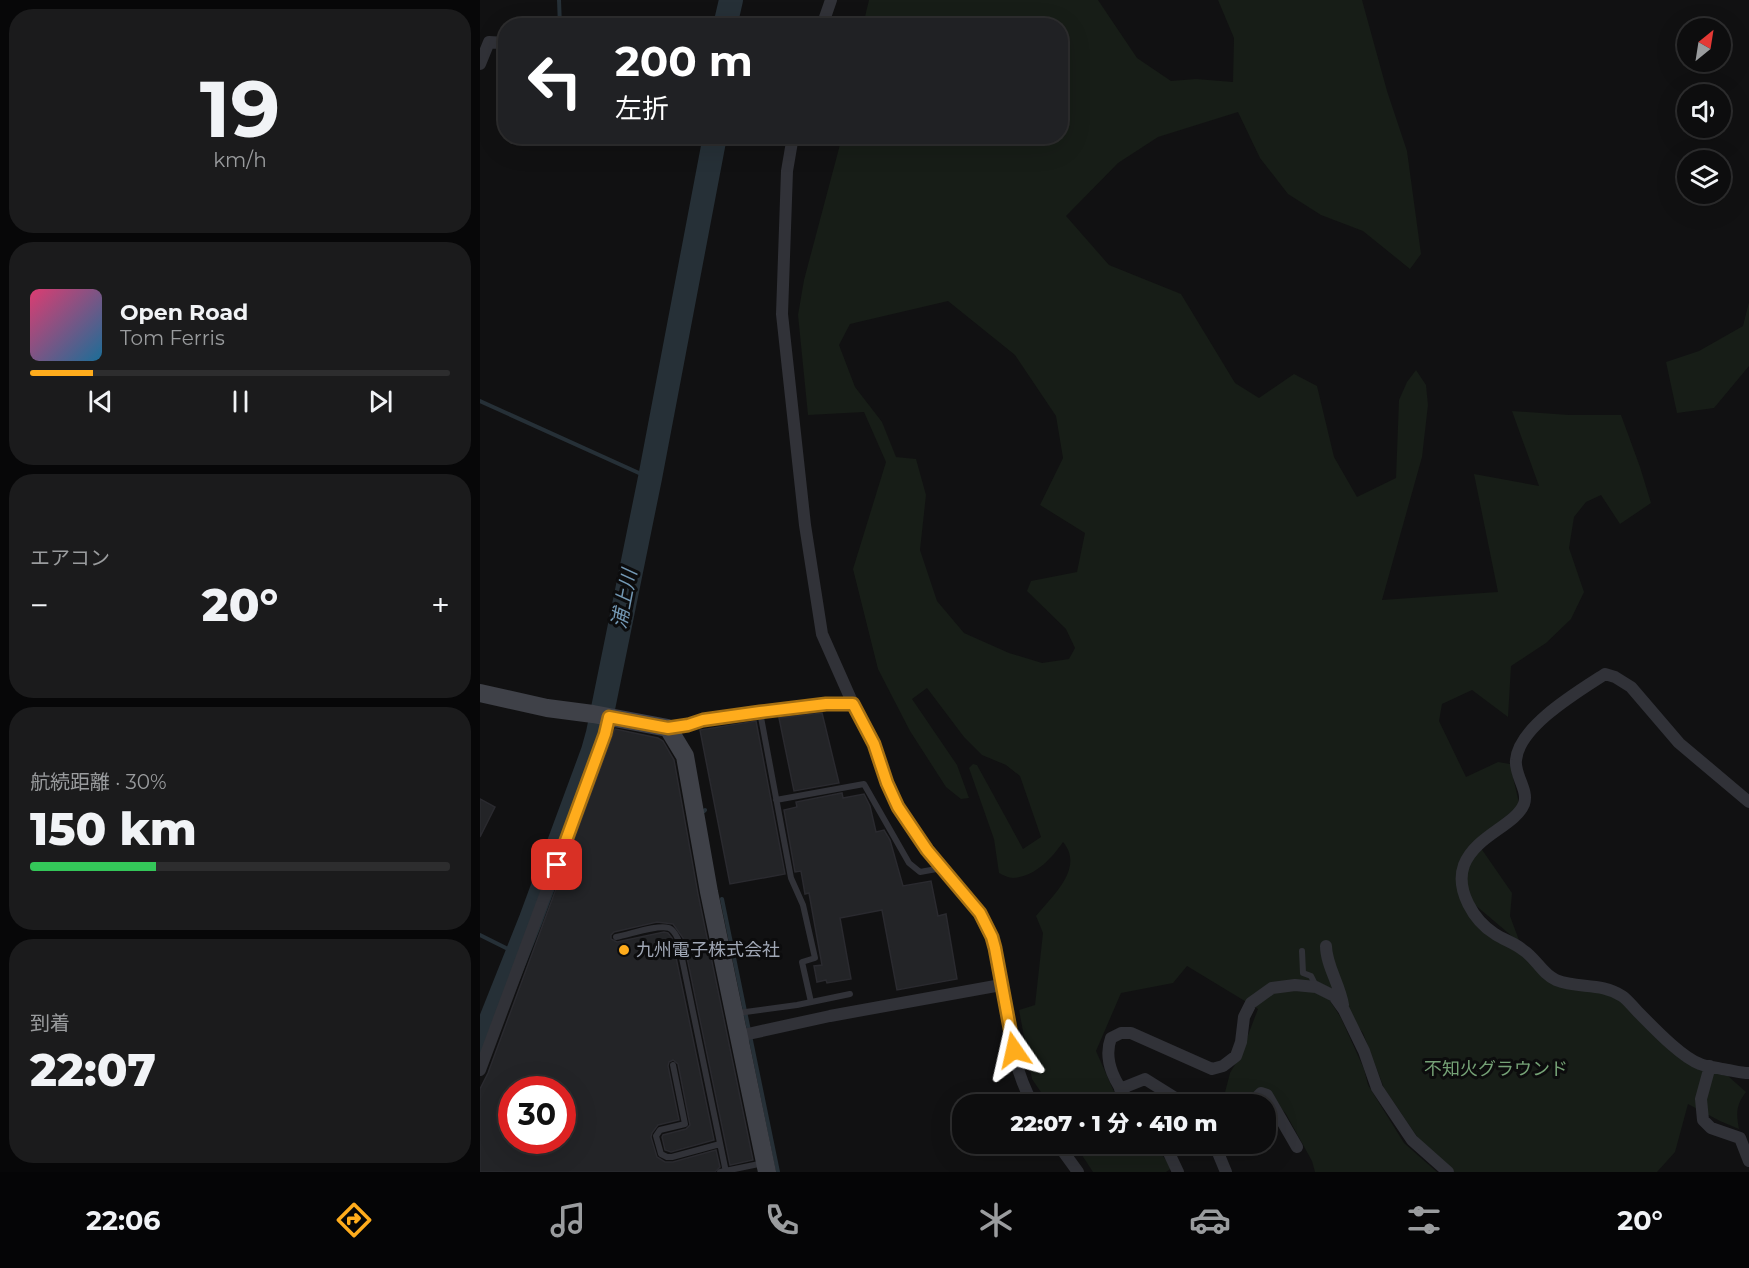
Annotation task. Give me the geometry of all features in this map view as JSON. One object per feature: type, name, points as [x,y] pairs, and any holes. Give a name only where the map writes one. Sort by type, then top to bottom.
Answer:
[{"type":"street","points":[[825,18],[831,0]]},
{"type":"street","points":[[480,64],[485,40]]},
{"type":"street","points":[[792,144],[787,171],[782,314],[805,525],[822,634],[853,704],[874,744],[898,807],[913,831],[987,924],[995,948],[1018,1071],[1027,1094]]},
{"type":"street","points":[[1749,801],[1679,743],[1631,687],[1605,674],[1559,704],[1528,735],[1516,761],[1525,796],[1524,803],[1516,814],[1477,844],[1463,867],[1462,882],[1465,895],[1480,921],[1487,928],[1522,949],[1554,979],[1564,983],[1603,987],[1613,991],[1624,998],[1676,1048],[1699,1064],[1749,1073]]},
{"type":"street","points":[[480,693],[548,708],[668,728],[703,720],[760,712],[826,704],[853,704]]},
{"type":"street","points":[[480,1070],[605,734],[603,716]]},
{"type":"street","points":[[668,728],[685,756],[709,892],[747,1034],[766,1167]]},
{"type":"street","points":[[1326,946],[1326,954],[1338,982],[1344,1010]]},
{"type":"street","points":[[747,1034],[830,1016],[1001,985]]},
{"type":"street","points":[[1124,1094],[1109,1064],[1107,1050],[1111,1038],[1121,1033],[1131,1033],[1212,1069],[1223,1066],[1236,1056],[1241,1042],[1244,1017],[1251,1003],[1272,988],[1295,985],[1316,987],[1334,996],[1344,1010],[1381,1094],[1412,1140],[1449,1172]]},
{"type":"street","points":[[1710,1066],[1701,1099],[1703,1120],[1712,1128],[1740,1138],[1749,1161],[1746,1172]]},
{"type":"street","points":[[1120,1089],[1144,1078],[1169,1094]]},
{"type":"street","points":[[1276,1111],[1296,1147]]},
{"type":"street","points":[[1065,1154],[1078,1172]]},
{"type":"street","points":[[1168,1154],[1178,1172]]},
{"type":"street","points":[[1218,1154],[1226,1172]]},
{"type":"lane","points":[[760,712],[791,878],[803,905],[815,958],[802,962],[811,1002]]},
{"type":"lane","points":[[777,800],[864,784],[909,863],[920,872],[942,868]]},
{"type":"lane","points":[[616,938],[658,928],[668,928],[674,932],[678,939],[687,978],[724,1172],[766,1167]]},
{"type":"lane","points":[[1302,951],[1303,973],[1311,976],[1316,987]]},
{"type":"lane","points":[[742,1013],[850,994]]},
{"type":"lane","points":[[673,1065],[685,1124],[660,1130],[656,1136],[661,1154],[672,1157],[720,1144]]},
{"type":"green space","name":"不知火グラウンド","points":[[869,0],[1098,0],[1137,58],[1171,81],[1196,79],[1233,82],[1234,38],[1218,0],[1362,0],[1387,91],[1407,151],[1421,254],[1410,269],[1363,231],[1321,215],[1288,194],[1260,158],[1238,112],[1158,137],[1118,163],[1066,216],[1109,265],[1181,294],[1235,383],[1259,398],[1294,374],[1317,386],[1334,457],[1357,497],[1396,478],[1399,400],[1407,382],[1416,370],[1426,385],[1428,405],[1422,457],[1382,600],[1498,592],[1474,474],[1539,486],[1512,411],[1569,415],[1621,415],[1651,503],[1620,524],[1601,495],[1586,502],[1574,517],[1569,548],[1584,592],[1571,619],[1546,643],[1511,666],[1508,717],[1472,690],[1442,704],[1439,721],[1466,777],[1498,762],[1510,764],[1519,803],[1476,841],[1512,893],[1510,916],[1520,943],[1474,904],[1467,891],[1458,893],[1464,907],[1486,934],[1522,954],[1543,978],[1558,985],[1599,989],[1618,998],[1679,1055],[1699,1070],[1728,1076],[1746,1092],[1738,1109],[1739,1129],[1688,1104],[1675,1152],[1657,1172],[1454,1172],[1420,1141],[1384,1088],[1363,1033],[1333,994],[1317,985],[1282,982],[1283,989],[1296,987],[1314,990],[1329,999],[1341,1018],[1364,1069],[1368,1085],[1404,1143],[1437,1172],[1315,1172],[1312,1161],[1286,1114],[1276,1102],[1276,1094],[1269,1094],[1264,1088],[1260,1088],[1255,1094],[1225,1094],[1230,1073],[1240,1056],[1258,1009],[1187,966],[1173,983],[1121,993],[1096,1051],[1115,1094],[1042,1094],[1032,1079],[1019,1010],[1035,1005],[1043,933],[1036,916],[1064,881],[1070,862],[1069,852],[1063,842],[1048,860],[1029,874],[1013,878],[999,873],[994,839],[969,768],[973,764],[977,765],[1023,849],[1041,837],[1020,776],[1006,765],[982,755],[964,737],[927,688],[912,699],[957,765],[969,798],[961,799],[946,787],[910,731],[878,669],[853,569],[886,462],[864,412],[808,415],[798,315],[804,280],[840,144],[1068,144],[1068,18],[865,18]],"holes":[[[948,301],[1015,355],[1056,416],[1063,458],[1040,505],[1085,533],[1077,572],[1031,581],[1027,591],[1066,629],[1075,648],[1069,659],[1042,663],[1009,653],[964,633],[937,601],[920,550],[926,495],[916,459],[896,457],[882,422],[855,387],[839,345],[850,324]]]},
{"type":"green space","points":[[1749,302],[1749,366],[1714,408],[1677,413],[1666,362],[1699,351],[1743,326]]},
{"type":"green space","points":[[1081,1154],[1161,1154],[1172,1168],[1166,1172],[1093,1172]]},
{"type":"building","points":[[822,713],[839,783],[794,791],[779,718]]},
{"type":"building","points":[[756,721],[785,874],[730,884],[700,730]]},
{"type":"building","name":"九州電子株式会社","points":[[615,729],[658,738],[663,741],[674,760],[698,894],[753,1160],[730,1165],[683,938],[673,924],[657,922],[614,932],[611,939],[617,942],[664,932],[672,938],[714,1140],[671,1152],[665,1150],[663,1135],[686,1129],[690,1125],[678,1064],[673,1060],[668,1066],[679,1120],[658,1125],[651,1137],[657,1157],[665,1162],[673,1162],[716,1150],[720,1167],[715,1172],[480,1172],[480,1089],[488,1073]]},
{"type":"building","points":[[842,793],[843,798],[864,794],[870,806],[876,832],[884,830],[890,840],[903,886],[931,881],[938,916],[946,914],[957,979],[897,990],[882,910],[840,918],[851,979],[827,983],[826,980],[817,982],[814,966],[822,965],[809,893],[805,894],[801,871],[795,872],[784,810],[797,807],[796,802]]},
{"type":"building","points":[[480,799],[495,807],[480,837]]},
{"type":"waterway","points":[[559,0],[560,18]]},
{"type":"waterway","name":"浦上川","points":[[727,18],[731,0]]},
{"type":"waterway","name":"浦上川","points":[[480,1047],[531,919],[598,733],[650,478],[713,144]]},
{"type":"waterway","points":[[480,401],[650,478]]},
{"type":"waterway","points":[[722,899],[778,1172]]},
{"type":"waterway","points":[[480,935],[508,949]]},
{"type":"place","name":"九州電子株式会社","points":[[624,950]]},
{"type":"route","points":[[557,865],[605,734],[609,717],[668,728],[703,720],[760,712],[826,704],[853,704],[874,744],[898,807],[913,831],[987,924],[995,948],[1014,1050]]}]
